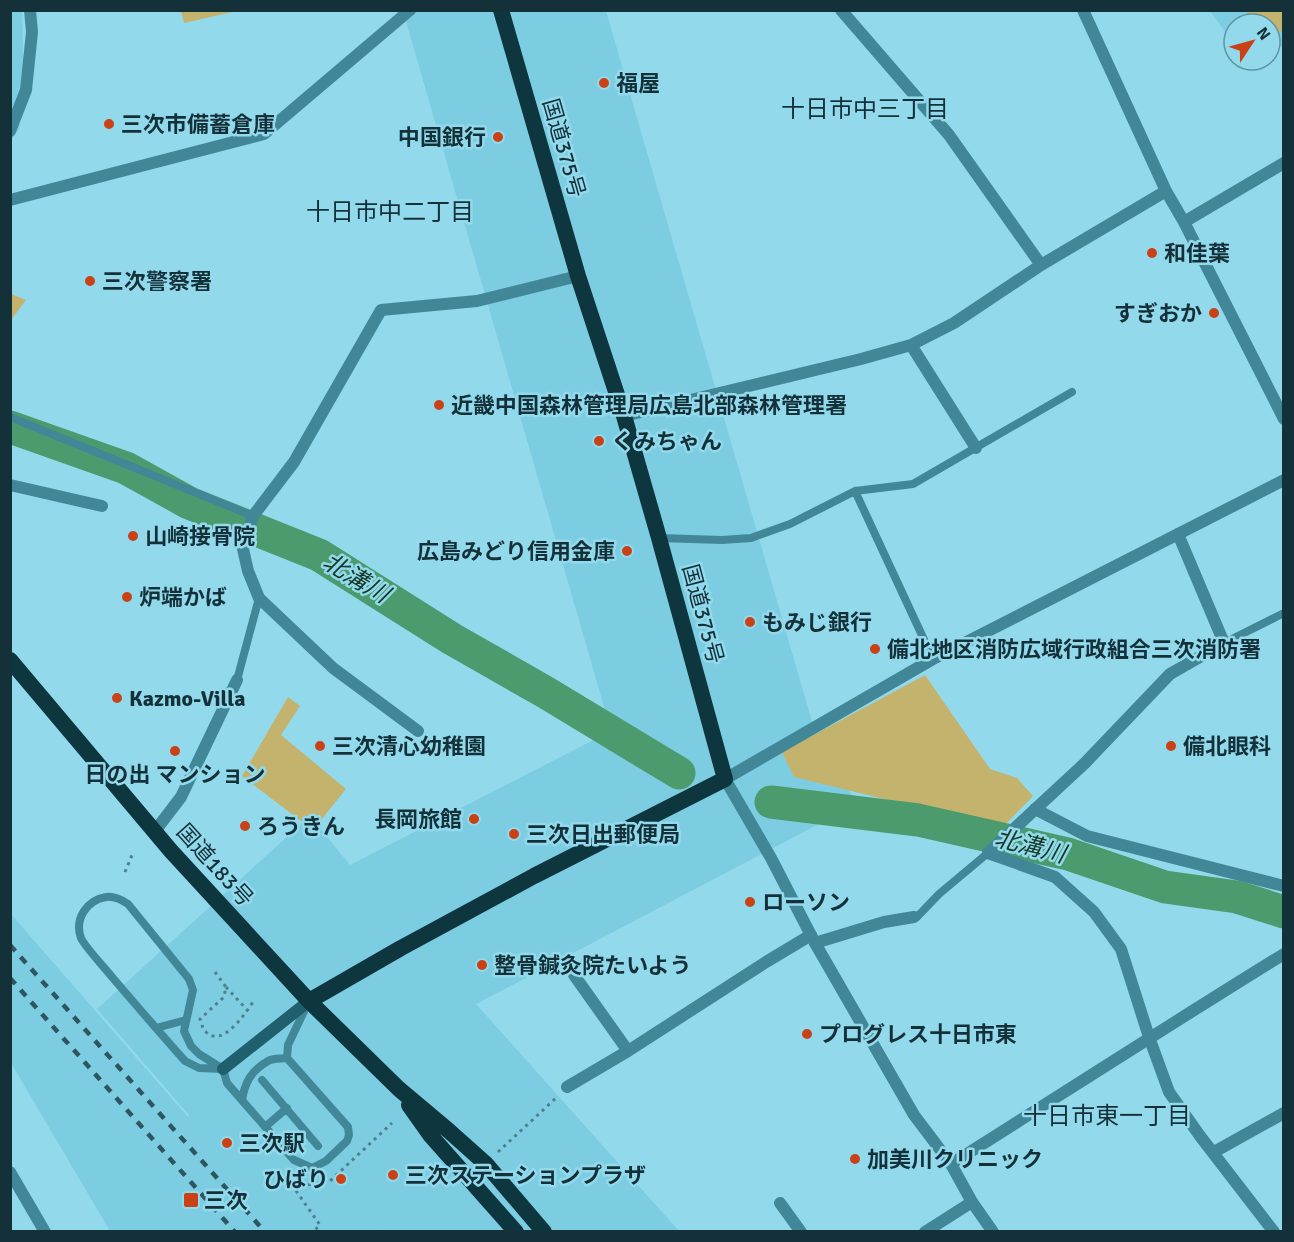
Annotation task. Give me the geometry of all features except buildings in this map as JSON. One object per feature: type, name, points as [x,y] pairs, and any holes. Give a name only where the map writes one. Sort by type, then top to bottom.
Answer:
[{"type":"highway","name":"国道375号","points":[[501,10],[578,276],[624,416],[725,779]]},
{"type":"highway","name":"国道183号","points":[[10,660],[171,851],[309,1000],[399,1089],[486,1164],[544,1232]]},
{"type":"highway","points":[[309,1000],[534,876],[725,779]]},
{"type":"highway","name":"国道183号","points":[[399,1089],[431,1136],[516,1232]]},
{"type":"main road","points":[[223,1069],[309,1000]]},
{"type":"street","points":[[10,131],[26,90],[32,33],[30,10]]},
{"type":"street","points":[[10,200],[264,134],[410,10]]},
{"type":"street","points":[[841,10],[949,135],[1041,265]]},
{"type":"street","points":[[1083,10],[1167,191],[1284,420]]},
{"type":"street","points":[[1184,222],[1284,163]]},
{"type":"street","points":[[624,416],[861,360],[911,345],[954,323],[1041,265],[1167,191]]},
{"type":"street","points":[[418,731],[333,669],[259,598],[248,571],[243,549],[252,520],[294,462],[381,310],[477,301],[578,276]]},
{"type":"street","points":[[911,345],[976,448]]},
{"type":"street","points":[[993,1232],[972,1202],[951,1164],[914,1115],[725,779],[933,659],[1284,480]]},
{"type":"street","points":[[10,485],[102,506]]},
{"type":"street","points":[[1178,534],[1224,643],[1170,674],[1085,763],[987,853],[1055,876],[1094,912],[1121,949],[1169,1092],[1274,1232]]},
{"type":"street","points":[[155,831],[181,797],[237,680]]},
{"type":"street","points":[[1035,809],[1088,836],[1284,886]]},
{"type":"street","points":[[567,1087],[628,1052],[766,962],[813,939],[915,917]]},
{"type":"street","points":[[951,1164],[1149,1037],[1284,954]]},
{"type":"street","points":[[574,975],[628,1052]]},
{"type":"street","points":[[1214,1152],[1284,1113]]},
{"type":"street","points":[[10,1172],[45,1232]]},
{"type":"street","points":[[925,1232],[972,1202]]},
{"type":"street","points":[[780,1203],[801,1232]]},
{"type":"lane","points":[[659,538],[722,540],[751,538],[790,524],[855,491],[913,484],[1072,392]]},
{"type":"lane","points":[[10,417],[252,520]]},
{"type":"lane","points":[[855,491],[933,659]]},
{"type":"lane","points":[[237,680],[259,598]]},
{"type":"lane","points":[[1224,643],[1284,613]]},
{"type":"lane","points":[[915,917],[987,853]]},
{"type":"lane","points":[[223,1069],[198,1068],[185,1060],[81,939],[80,918],[94,902],[108,896],[118,898],[128,904],[189,978],[193,990],[184,1031],[191,1046],[223,1069],[227,1083],[294,1160],[312,1168],[326,1161],[347,1141],[349,1135],[348,1127],[287,1058],[288,1044],[309,1000]]},
{"type":"lane","points":[[156,1028],[186,1020]]},
{"type":"lane","points":[[242,1100],[245,1085],[252,1074],[270,1060],[287,1058]]},
{"type":"lane","points":[[262,1080],[318,1146]]},
{"type":"lane","points":[[265,1127],[287,1108]]},
{"type":"path","points":[[125,872],[132,855]]},
{"type":"path","points":[[216,972],[248,1011]]},
{"type":"path","points":[[226,987],[224,997],[200,1019],[206,1033],[216,1036],[224,1034],[241,1021],[255,999]]},
{"type":"path","points":[[486,1164],[567,1087]]},
{"type":"path","points":[[292,1178],[292,1185],[320,1225],[313,1232]]},
{"type":"shaded area","points":[[181,10],[237,11],[184,23]]},
{"type":"shaded area","points":[[11,11],[22,11],[24,90],[19,129],[11,140]]},
{"type":"shaded area","points":[[403,11],[606,11],[813,725],[857,804],[476,1004],[679,1231],[382,1232],[379,1229],[376,1232],[110,1231],[11,1063],[10,913],[188,1117],[189,1115],[97,1009],[310,816],[350,865],[611,731]]},
{"type":"shaded area","points":[[1210,11],[1283,11],[1283,45],[1282,12],[1222,12],[1222,28]]},
{"type":"shaded area","points":[[1283,11],[1283,30],[1282,12],[1247,12]]},
{"type":"shaded area","points":[[10,294],[26,300],[11,320]]},
{"type":"shaded area","points":[[925,675],[990,769],[1017,778],[1033,796],[1002,828],[794,777],[782,752]]},
{"type":"shaded area","points":[[288,697],[300,706],[281,735],[346,789],[313,830],[242,776]]},
{"type":"waterway","name":"北溝川","points":[[10,427],[126,468],[189,503],[319,555],[452,639],[679,773]]},
{"type":"waterway","name":"北溝川","points":[[771,802],[918,820],[1068,854],[1165,887],[1237,897],[1284,912]]},
{"type":"railway","points":[[10,945],[265,1232]]},
{"type":"railway","points":[[10,978],[235,1232]]},
{"type":"place","name":"福屋","points":[[604,83]]},
{"type":"place","name":"三次市備蓄倉庫","points":[[109,124]]},
{"type":"place","name":"中国銀行","points":[[498,137]]},
{"type":"place","name":"和佳葉","points":[[1152,253]]},
{"type":"place","name":"三次警察署","points":[[90,281]]},
{"type":"place","name":"すぎおか","points":[[1214,313]]},
{"type":"place","name":"近畿中国森林管理局広島北部森林管理署","points":[[439,405]]},
{"type":"place","name":"くみちゃん","points":[[599,441]]},
{"type":"place","name":"山崎接骨院","points":[[133,536]]},
{"type":"place","name":"広島みどり信用金庫","points":[[627,551]]},
{"type":"place","name":"炉端かば","points":[[127,597]]},
{"type":"place","name":"もみじ銀行","points":[[750,622]]},
{"type":"place","name":"備北地区消防広域行政組合三次消防署","points":[[875,649]]},
{"type":"place","name":"Kazmo-Villa","points":[[117,698]]},
{"type":"place","name":"三次清心幼稚園","points":[[320,746]]},
{"type":"place","name":"備北眼科","points":[[1171,746]]},
{"type":"place","name":"日の出 マンション","points":[[175,751]]},
{"type":"place","name":"長岡旅館","points":[[474,819]]},
{"type":"place","name":"ろうきん","points":[[245,826]]},
{"type":"place","name":"三次日出郵便局","points":[[514,834]]},
{"type":"place","name":"ローソン","points":[[750,902]]},
{"type":"place","name":"整骨鍼灸院たいよう","points":[[482,965]]},
{"type":"place","name":"プログレス十日市東","points":[[807,1034]]},
{"type":"place","name":"三次駅","points":[[227,1143]]},
{"type":"place","name":"加美川クリニック","points":[[855,1159]]},
{"type":"place","name":"三次ステーションプラザ","points":[[393,1175]]},
{"type":"place","name":"ひばり","points":[[341,1179]]},
{"type":"place","name":"三次","points":[[191,1200]]},
{"type":"district","name":"十日市中三丁目","points":[[865,109]]},
{"type":"district","name":"十日市中二丁目","points":[[390,212]]},
{"type":"district","name":"十日市東一丁目","points":[[1107,1116]]}]
